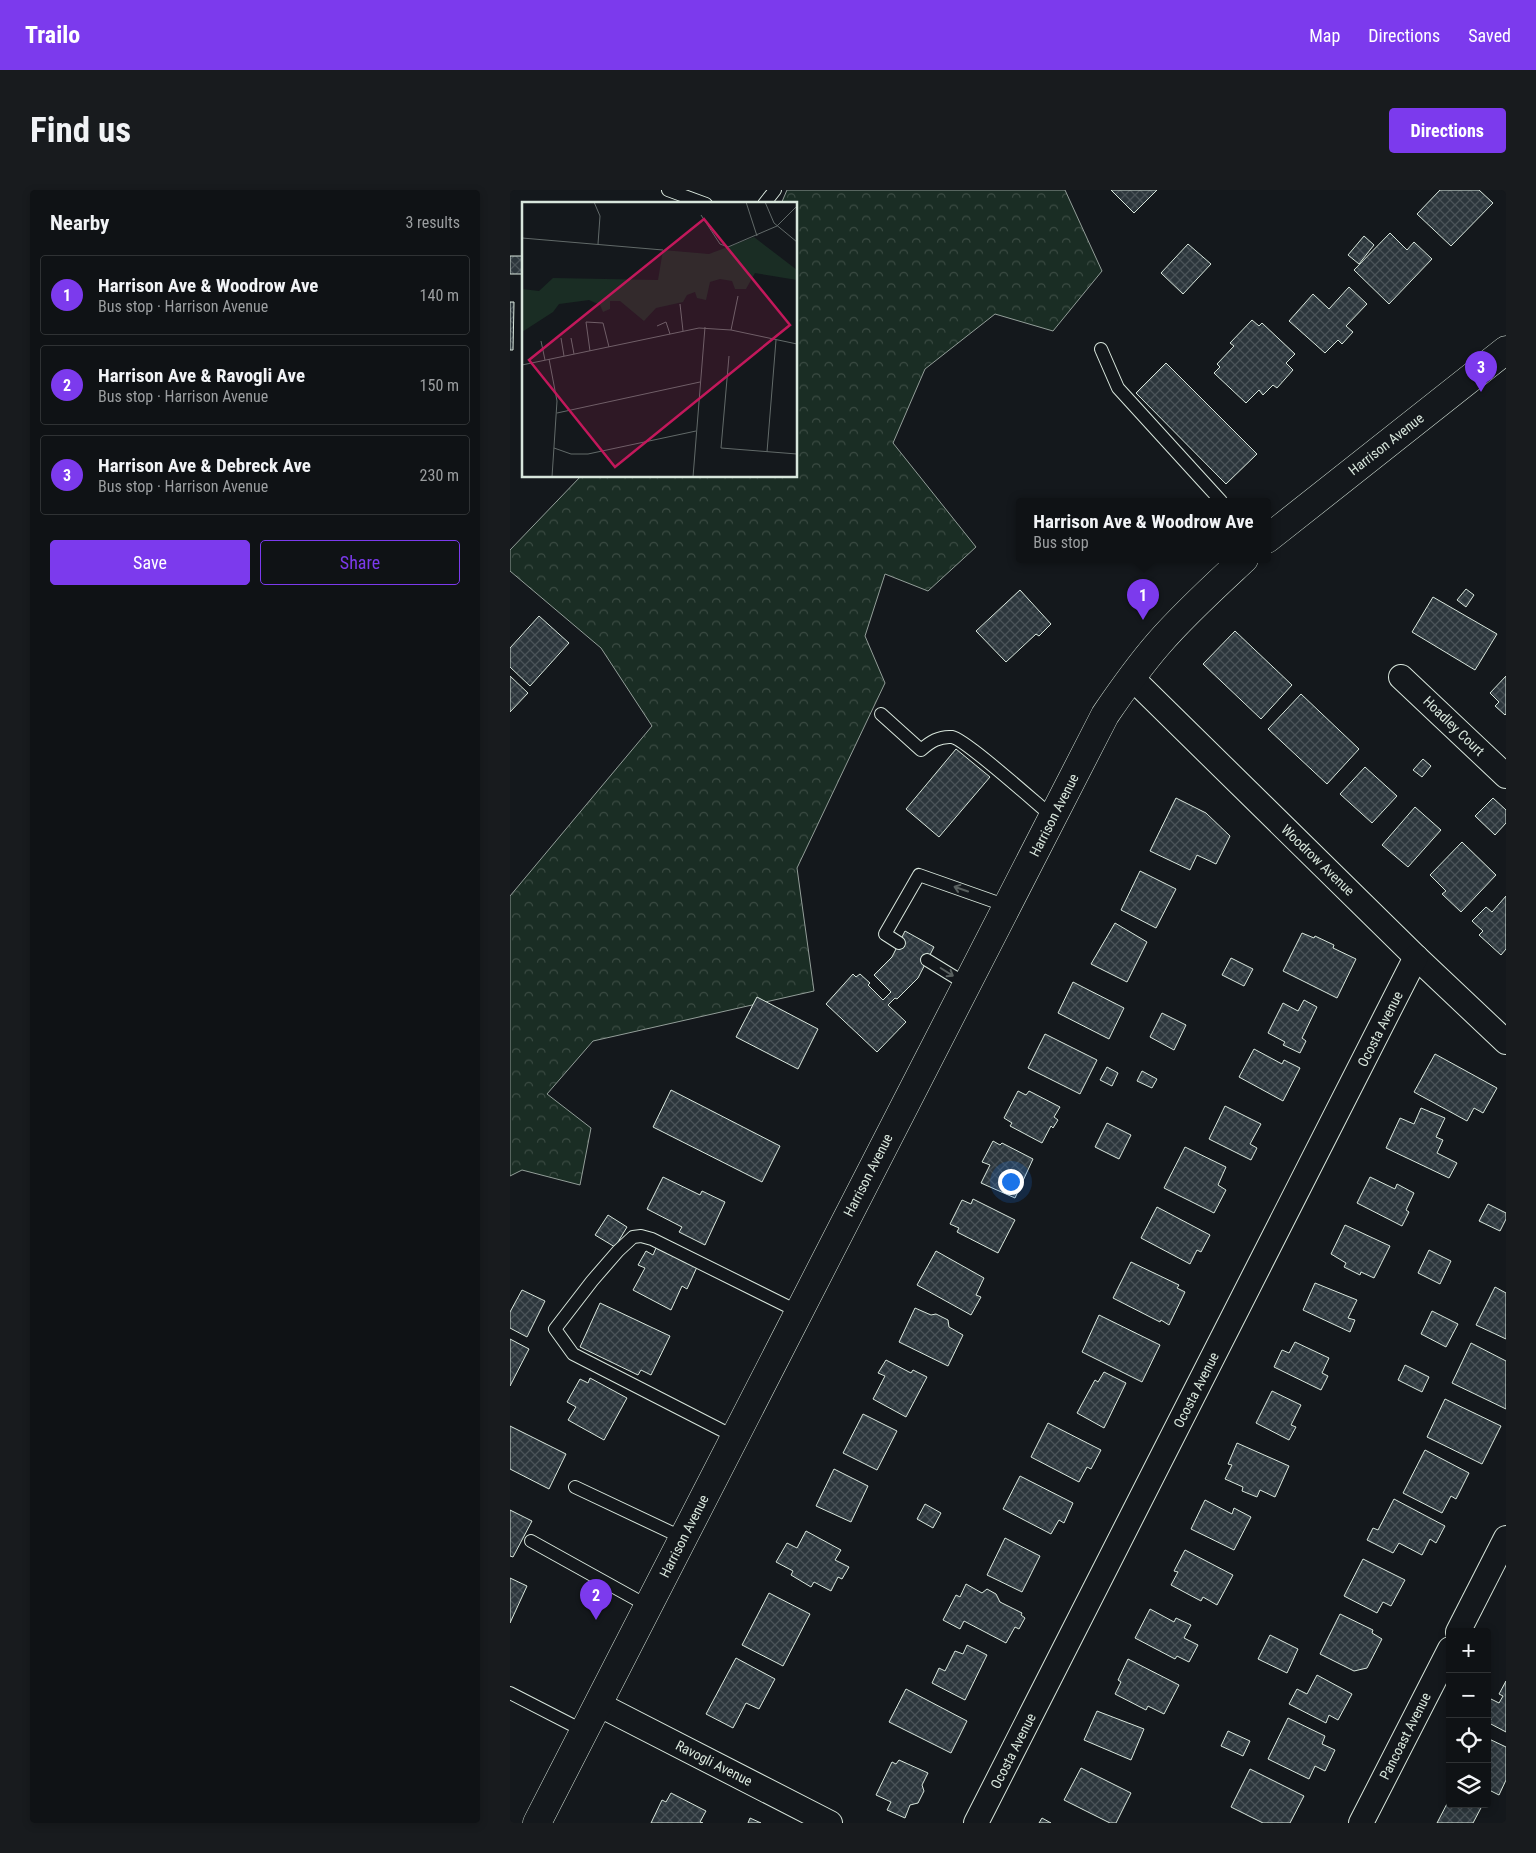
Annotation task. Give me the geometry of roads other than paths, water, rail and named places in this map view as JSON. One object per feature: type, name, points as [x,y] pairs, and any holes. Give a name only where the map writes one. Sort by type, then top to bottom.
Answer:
[{"type":"main road","name":"Harrison Avenue","points":[[1271,536],[1506,350]]},
{"type":"main road","name":"Harrison Avenue","points":[[538,1823],[1105,715],[1131,677],[1158,644],[1191,608],[1240,563]]},
{"type":"street","name":"Woodrow Avenue","points":[[1131,677],[1416,957],[1506,1042]]},
{"type":"street","name":"Hoadley Court","points":[[1401,677],[1506,776]]},
{"type":"street","name":"Ocosta Avenue","points":[[976,1823],[1416,957]]},
{"type":"street","points":[[1460,1628],[1506,1538]]},
{"type":"street","name":"Pancoast Avenue","points":[[1361,1823],[1446,1656]]},
{"type":"street","name":"Ravogli Avenue","points":[[598,1704],[830,1823]]},
{"type":"lane","points":[[668,190],[701,202]]},
{"type":"lane","points":[[766,202],[775,190]]},
{"type":"lane","points":[[1101,349],[1118,388],[1218,498]]},
{"type":"lane","points":[[881,714],[921,750],[935,739],[953,737],[971,748],[1052,817]]},
{"type":"lane","points":[[899,943],[885,934],[919,875],[1007,906]]},
{"type":"lane","points":[[927,960],[966,984]]},
{"type":"lane","points":[[735,1437],[573,1354],[555,1329],[618,1251],[634,1238],[640,1236],[652,1239],[799,1312]]},
{"type":"lane","points":[[575,1487],[683,1538]]},
{"type":"lane","points":[[531,1541],[648,1606]]},
{"type":"lane","points":[[510,1693],[584,1731]]},
{"type":"place","name":"Harrison Ave & Debreck Ave","points":[[1481,392]]},
{"type":"place","name":"Harrison Ave & Woodrow Ave","points":[[1143,620]]},
{"type":"place","name":"Harrison Ave & Ravogli Ave","points":[[596,1620]]}]
